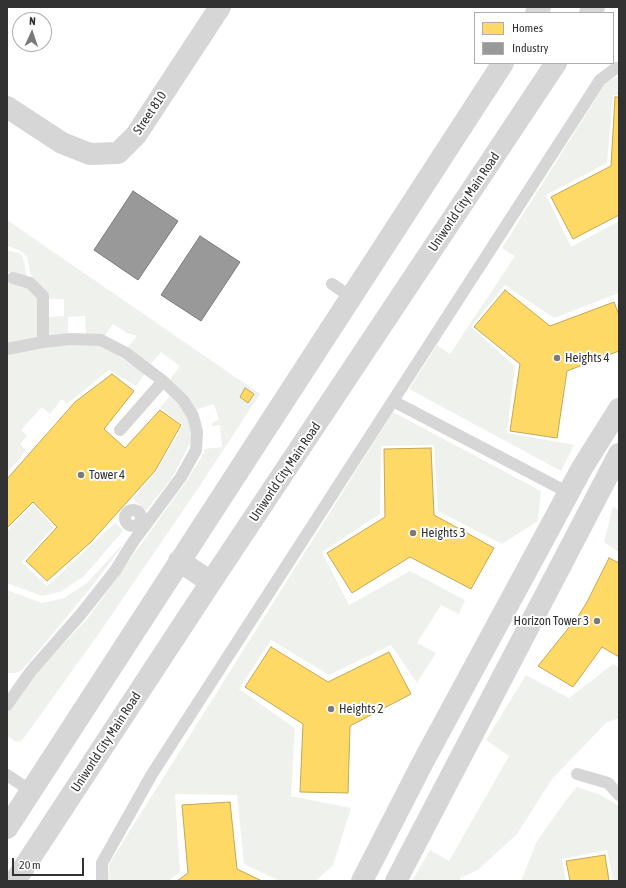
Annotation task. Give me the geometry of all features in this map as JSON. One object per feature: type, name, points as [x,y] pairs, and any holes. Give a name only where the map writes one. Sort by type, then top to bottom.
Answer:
[{"type":"street","name":"Street 810","points":[[7,107],[62,143],[90,154],[118,153],[136,135],[220,7]]},
{"type":"street","points":[[9,819],[31,790],[502,64]]},
{"type":"street","name":"Uniworld City Main Road","points":[[15,881],[211,582],[555,64]]},
{"type":"street","points":[[362,881],[423,762],[582,468],[619,409]]},
{"type":"street","points":[[396,881],[619,454]]},
{"type":"street","points":[[179,561],[211,582]]},
{"type":"lane","points":[[102,881],[102,863],[152,774],[600,80],[616,68],[619,68]]},
{"type":"lane","points":[[13,278],[30,283],[43,296],[43,342]]},
{"type":"lane","points":[[332,284],[351,297]]},
{"type":"lane","points":[[7,349],[43,342],[70,339],[101,340],[126,353],[163,381],[183,400],[193,416],[197,432],[196,450],[181,477],[142,525],[115,571],[81,614],[31,671],[7,705]]},
{"type":"lane","points":[[120,430],[163,381]]},
{"type":"lane","points":[[393,400],[569,493]]},
{"type":"lane","points":[[577,774],[608,783],[619,795]]},
{"type":"lane","points":[[7,775],[31,790]]},
{"type":"shaded area","points":[[618,76],[619,95],[613,95],[607,163],[546,195],[571,247],[619,221],[619,293],[554,318],[505,285],[471,327],[515,366],[507,433],[574,445],[561,471],[409,389],[437,345],[450,354],[515,256],[502,248],[606,82]]},
{"type":"shaded area","points":[[7,220],[260,394],[199,487],[100,632],[21,742],[15,741],[7,736],[7,709],[39,670],[88,618],[188,479],[204,453],[204,449],[222,447],[220,425],[212,426],[212,423],[219,420],[214,404],[196,410],[169,380],[180,366],[161,352],[150,365],[127,348],[137,336],[127,333],[113,324],[105,335],[86,334],[85,316],[68,317],[68,335],[47,337],[47,317],[64,316],[64,299],[46,299],[32,279],[27,257],[19,250],[7,246]]},
{"type":"shaded area","points":[[7,250],[19,253],[23,257],[27,278],[7,272]]},
{"type":"shaded area","points":[[7,280],[27,285],[39,297],[39,339],[7,345]]},
{"type":"shaded area","points":[[69,343],[99,343],[145,374],[136,386],[109,370],[67,404],[62,399],[50,414],[42,407],[21,430],[27,436],[20,444],[26,451],[7,473],[7,354]]},
{"type":"shaded area","points":[[171,394],[189,418],[194,431],[189,445],[172,478],[146,511],[133,499],[156,472],[183,425],[160,408]]},
{"type":"shaded area","points":[[393,412],[541,491],[538,521],[502,544],[438,511],[434,445],[381,446],[380,514],[322,552],[349,605],[410,571],[465,600],[459,614],[441,605],[417,643],[436,653],[417,683],[391,645],[329,675],[271,640],[239,689],[295,728],[291,796],[351,808],[333,865],[316,881],[280,881],[244,864],[237,795],[175,794],[180,872],[168,881],[108,881],[109,864]]},
{"type":"shaded area","points":[[33,505],[54,527],[22,562],[47,586],[115,523],[124,530],[83,577],[60,592],[42,596],[7,583],[7,531]]},
{"type":"shaded area","points":[[613,506],[619,511],[619,552],[604,542]]},
{"type":"shaded area","points":[[121,546],[122,547],[92,586],[22,670],[15,673],[7,673],[7,590],[42,603],[64,598],[87,583]]},
{"type":"shaded area","points":[[613,664],[619,667],[619,718],[607,722],[552,779],[517,834],[478,870],[460,878],[460,881],[412,881],[430,850],[449,861],[509,756],[486,740],[526,675],[569,698]]},
{"type":"shaded area","points":[[577,787],[601,795],[619,806],[619,881],[613,881],[607,850],[562,859],[566,881],[521,881],[537,841]]},
{"type":"building: Homes","points":[[615,97],[619,97],[619,215],[573,239],[551,197],[611,166]]},
{"type":"building: Homes","name":"Heights 4","points":[[505,290],[550,326],[614,302],[619,315],[619,351],[567,371],[557,438],[510,431],[520,364],[474,327]]},
{"type":"building: Homes","name":"Tower 4","points":[[112,374],[134,391],[104,429],[125,448],[160,410],[181,425],[155,471],[91,542],[47,581],[26,561],[57,527],[33,502],[7,528],[7,479],[75,402]]},
{"type":"building: Homes","points":[[245,388],[254,394],[248,403],[240,397]]},
{"type":"building: Homes","name":"Heights 3","points":[[431,448],[434,515],[494,548],[471,589],[410,557],[352,593],[327,553],[385,517],[384,449]]},
{"type":"building: Homes","name":"Horizon Tower 3","points":[[609,558],[619,563],[619,657],[602,647],[573,687],[538,666],[579,615]]},
{"type":"building: Homes","name":"Heights 2","points":[[271,647],[328,682],[389,652],[411,694],[350,726],[348,793],[300,792],[303,724],[245,687]]},
{"type":"building: Homes","points":[[230,802],[237,869],[262,881],[177,881],[188,873],[182,805]]},
{"type":"building: Homes","points":[[605,855],[609,881],[570,881],[566,861]]},
{"type":"building: Industry","points":[[133,191],[178,221],[138,280],[94,250]]},
{"type":"building: Industry","points":[[200,236],[240,262],[201,321],[161,295]]},
{"type":"place","name":"Heights 4","points":[[557,358]]},
{"type":"place","name":"Tower 4","points":[[81,475]]},
{"type":"place","name":"Heights 3","points":[[413,533]]},
{"type":"place","name":"Horizon Tower 3","points":[[597,621]]},
{"type":"place","name":"Heights 2","points":[[331,709]]}]
